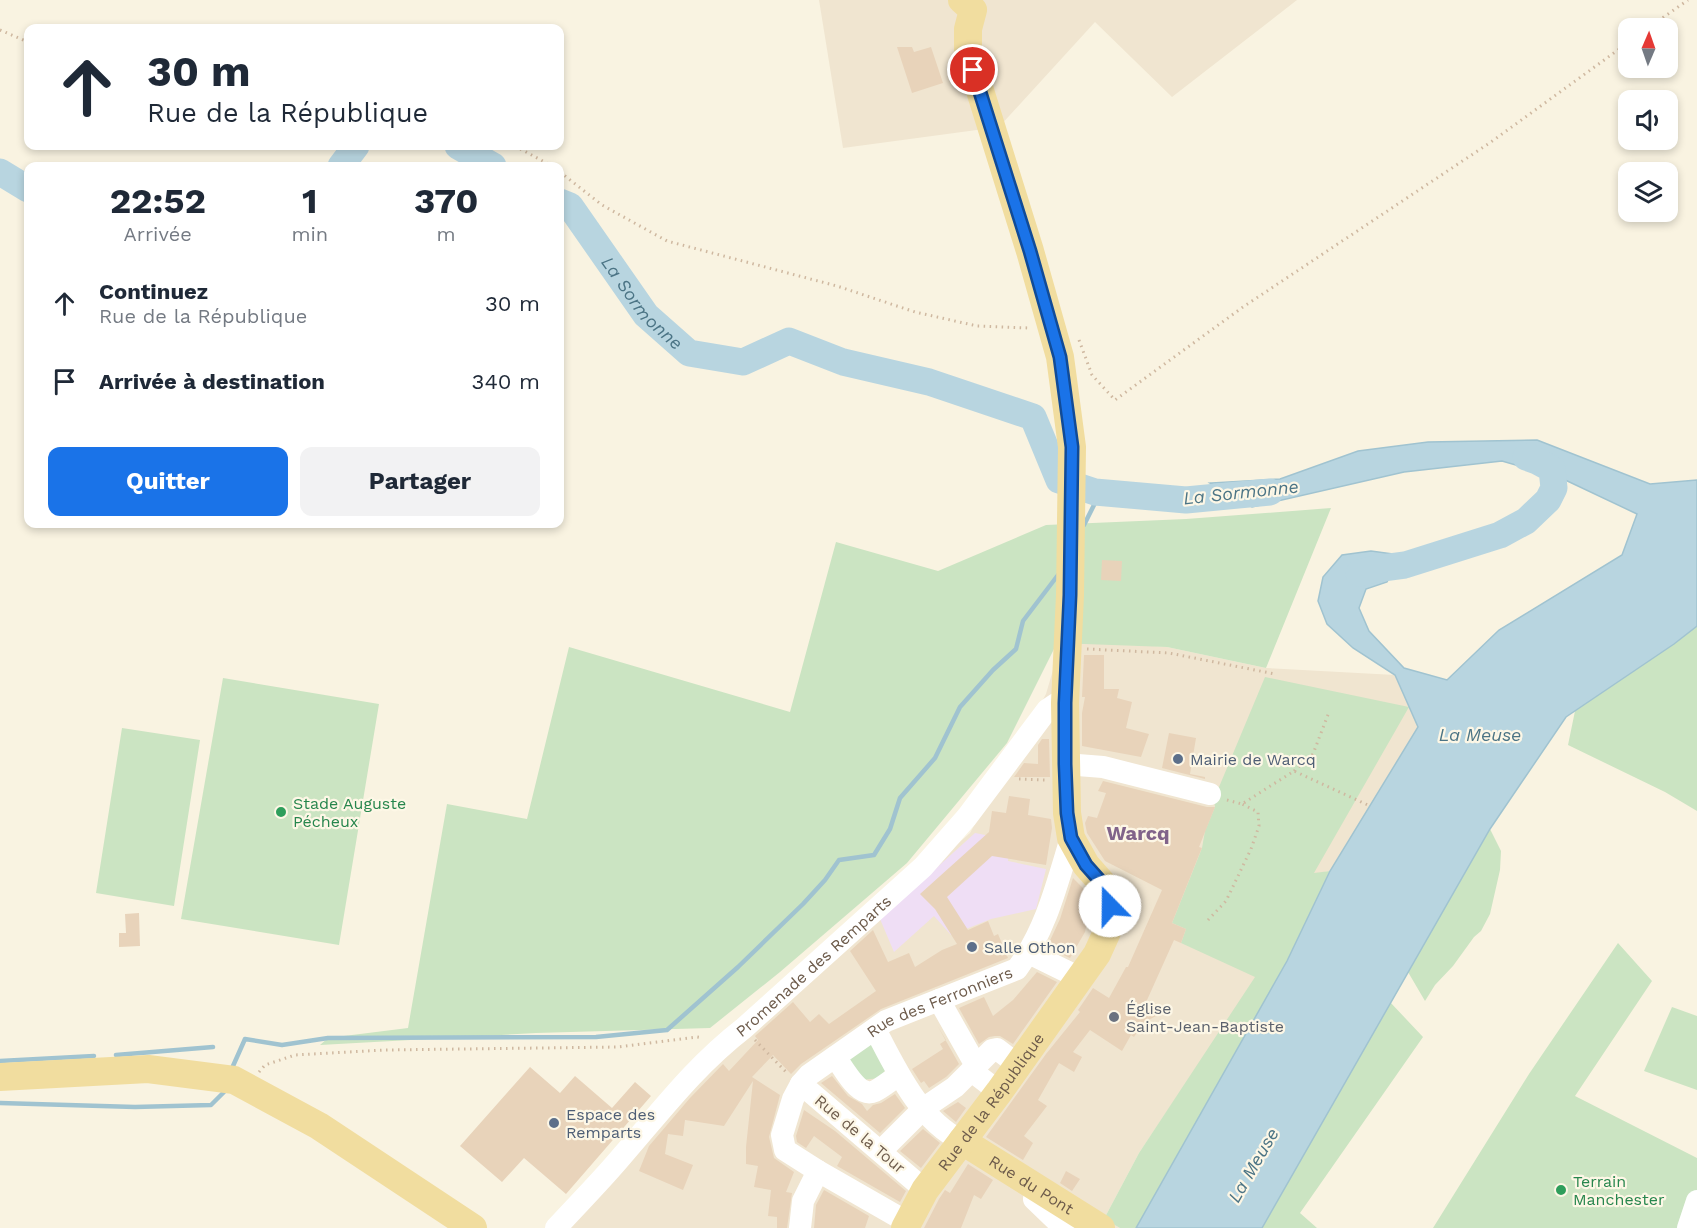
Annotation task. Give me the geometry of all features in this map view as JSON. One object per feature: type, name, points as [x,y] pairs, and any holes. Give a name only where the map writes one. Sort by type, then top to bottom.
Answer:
[{"type":"main road","points":[[971,3],[968,52],[1030,251],[1060,357],[1072,447],[1070,595],[1065,703],[1065,772],[1071,838]]},
{"type":"main road","name":"Rue de la République","points":[[906,1225],[925,1190],[999,1092],[1097,954],[1107,932],[1110,906],[1102,883],[1086,865],[1071,838]]},
{"type":"main road","points":[[0,1077],[148,1069],[234,1080],[319,1126],[473,1228]]},
{"type":"main road","name":"Rue du Pont","points":[[962,1141],[1101,1228]]},
{"type":"street","name":"Promenade des Remparts","points":[[556,1228],[621,1158],[683,1083],[724,1043],[744,1028],[922,867],[967,817],[1003,772],[1047,710],[1056,704],[1065,703]]},
{"type":"street","points":[[1065,772],[1103,767],[1210,794]]},
{"type":"street","name":"Rue des Ferronniers","points":[[803,1081],[886,1020],[1017,969],[1029,953],[1045,921],[1071,838]]},
{"type":"street","points":[[1029,953],[1080,978]]},
{"type":"street","points":[[939,1000],[974,1062],[977,1075],[999,1092]]},
{"type":"street","points":[[875,1029],[899,1075],[924,1108],[949,1135],[962,1141]]},
{"type":"street","points":[[880,1151],[924,1108],[955,1087],[992,1050],[997,1049],[1018,1065]]},
{"type":"street","points":[[835,1057],[859,1089],[866,1092],[873,1092],[899,1075]]},
{"type":"street","points":[[803,1081],[793,1099],[782,1135],[785,1150],[906,1225]]},
{"type":"street","name":"Rue de la Tour","points":[[803,1081],[925,1190]]},
{"type":"street","points":[[800,1228],[803,1201],[818,1171]]},
{"type":"street","points":[[1036,1187],[1034,1199],[1064,1228]]},
{"type":"street","points":[[1688,1228],[1697,1201]]},
{"type":"path","points":[[1662,18],[1688,0]]},
{"type":"path","points":[[0,30],[24,40]]},
{"type":"path","points":[[564,175],[602,206],[667,241],[837,286],[915,312],[977,326],[1018,329],[1068,325],[1080,342],[1092,375],[1115,400],[1243,307],[1491,142],[1618,50]]},
{"type":"path","points":[[522,150],[545,162]]},
{"type":"path","points":[[1068,648],[1169,653],[1275,674]]},
{"type":"path","points":[[1242,804],[1294,771],[1313,754],[1329,712]]},
{"type":"path","points":[[1294,771],[1370,806]]},
{"type":"path","points":[[1003,772],[1009,779],[1065,772]]},
{"type":"path","points":[[1208,920],[1226,901],[1251,849],[1259,826],[1258,812],[1242,804],[1210,794]]},
{"type":"path","points":[[744,1028],[792,1079],[803,1081]]},
{"type":"path","points":[[247,1087],[265,1065],[296,1055],[385,1050],[618,1047],[697,1037],[724,1043]]},
{"type":"shaded area","points":[[819,0],[1297,0],[1172,97],[1095,22],[999,127],[843,148]]},
{"type":"shaded area","points":[[1062,639],[1167,647],[1266,668],[1395,675],[1418,727],[1330,871],[1313,874],[1247,992],[1139,1153],[1104,1219],[1120,1228],[569,1228],[728,1047],[970,833],[1046,694]]},
{"type":"shaded area","points":[[975,833],[1001,838],[1010,844],[1008,861],[1046,869],[1036,909],[991,919],[951,935],[934,916],[894,952],[880,919]]},
{"type":"green space","points":[[1331,508],[1266,668],[1167,647],[1057,643],[1007,743],[907,863],[780,972],[710,1028],[536,1033],[320,1045],[328,1038],[408,1028],[447,804],[527,819],[569,647],[790,712],[836,542],[938,571],[1046,525],[1186,519]]},
{"type":"green space","points":[[1697,626],[1697,811],[1665,792],[1568,745],[1575,711]]},
{"type":"green space","points":[[1265,677],[1409,707],[1314,873],[1330,871],[1287,961],[1136,1228],[1120,1228],[1104,1219],[1139,1153],[1255,977],[1181,943],[1186,929],[1172,923],[1202,848],[1205,831],[1215,807],[1214,799]]},
{"type":"green space","name":"Stade Auguste Pécheux","points":[[223,678],[379,704],[339,945],[181,919]]},
{"type":"green space","points":[[122,728],[200,740],[174,906],[96,893]]},
{"type":"green space","points":[[1490,829],[1501,851],[1500,870],[1490,914],[1481,931],[1435,985],[1425,1001],[1408,972]]},
{"type":"green space","points":[[1618,943],[1652,981],[1575,1096],[1697,1158],[1697,1228],[1433,1228],[1529,1074]]},
{"type":"green space","points":[[1390,1002],[1423,1037],[1300,1213],[1317,1228],[1262,1228]]},
{"type":"green space","points":[[1672,1007],[1697,1016],[1697,1090],[1644,1071]]},
{"type":"green space","points":[[868,1042],[875,1044],[888,1065],[881,1078],[861,1080],[848,1060]]},
{"type":"water","name":"La Meuse","points":[[1537,440],[1650,484],[1697,480],[1697,626],[1566,717],[1490,829],[1262,1228],[1136,1228],[1287,961],[1330,871],[1418,727],[1395,675],[1353,648],[1327,624],[1318,601],[1323,577],[1342,555],[1371,551],[1401,555],[1387,582],[1366,589],[1359,608],[1369,631],[1404,668],[1447,680],[1499,630],[1622,555],[1637,514],[1561,478],[1502,461],[1404,472],[1252,507],[1210,483],[1280,479],[1358,451],[1428,442]]},
{"type":"building","points":[[897,47],[912,47],[914,52],[931,47],[943,83],[912,93]]},
{"type":"building","points":[[1102,560],[1122,561],[1121,581],[1101,580]]},
{"type":"building","points":[[1084,655],[1104,655],[1104,689],[1119,689],[1117,698],[1132,702],[1126,728],[1149,734],[1141,757],[1082,746],[1082,713],[1085,697],[1082,697]]},
{"type":"building","name":"Mairie de Warcq","points":[[1169,733],[1196,738],[1190,774],[1205,777],[1205,779],[1162,768]]},
{"type":"building","points":[[1042,739],[1049,739],[1050,777],[1014,777],[1024,763],[1038,764],[1038,745]]},
{"type":"building","points":[[1103,781],[1207,807],[1215,807],[1199,847],[1202,848],[1172,923],[1186,929],[1181,943],[1174,940],[1143,1009],[1156,1016],[1143,1023],[1134,1037],[1131,1035],[1122,1051],[1090,1030],[1073,1052],[1082,1057],[1074,1072],[1059,1063],[1038,1100],[1047,1106],[1024,1136],[1033,1143],[1023,1160],[986,1137],[1046,1054],[1080,1012],[1078,1010],[1093,988],[1109,998],[1128,967],[1162,890],[1105,861],[1087,833],[1085,823],[1088,816],[1097,818],[1106,793],[1098,791]]},
{"type":"building","points":[[1009,796],[1030,799],[1028,815],[1051,819],[1052,828],[1046,865],[992,856],[947,897],[968,930],[988,921],[994,936],[998,934],[1008,958],[881,1009],[801,1064],[791,1074],[773,1055],[752,1077],[780,1095],[769,1137],[774,1158],[794,1172],[786,1192],[792,1193],[787,1228],[777,1228],[777,1217],[768,1216],[771,1190],[754,1187],[758,1166],[746,1164],[753,1081],[724,1126],[685,1120],[683,1136],[668,1134],[665,1154],[693,1165],[683,1190],[639,1171],[649,1146],[690,1098],[723,1064],[729,1071],[758,1040],[755,1036],[793,1002],[810,1022],[819,1014],[829,1024],[876,991],[850,951],[873,930],[888,962],[909,953],[915,967],[942,950],[957,944],[935,909],[920,894],[989,832],[992,811],[1006,813]]},
{"type":"building","points":[[1073,878],[1087,892],[1091,902],[1085,932],[1070,958],[1055,951],[1058,947],[1052,949],[1047,947],[1060,919]]},
{"type":"building","points":[[139,913],[140,946],[119,947],[119,933],[126,933],[125,914]]},
{"type":"building","points":[[1037,972],[1057,982],[1013,1044],[1000,1036],[995,1036],[979,1044],[959,1008],[984,997],[993,1016],[1013,1000]]},
{"type":"building","points":[[946,1040],[959,1064],[946,1077],[929,1088],[924,1081],[921,1083],[912,1069],[943,1049],[940,1044]]},
{"type":"building","name":"Espace des Remparts","points":[[530,1067],[560,1093],[575,1076],[612,1108],[635,1082],[651,1096],[566,1194],[524,1158],[502,1182],[460,1146]]},
{"type":"building","points":[[832,1076],[848,1096],[862,1104],[867,1111],[873,1105],[895,1094],[905,1108],[880,1133],[821,1083]]},
{"type":"building","points":[[958,1102],[966,1108],[956,1122],[943,1111]]},
{"type":"building","points":[[804,1110],[835,1131],[906,1191],[900,1202],[837,1166],[842,1157],[814,1136],[806,1148],[797,1142],[796,1136]]},
{"type":"building","points":[[923,1129],[940,1143],[921,1168],[900,1151]]},
{"type":"building","points":[[968,1164],[993,1180],[981,1199],[974,1195],[961,1228],[924,1228],[945,1190],[950,1193]]},
{"type":"building","points":[[1066,1171],[1080,1179],[1072,1191],[1060,1183]]},
{"type":"building","points":[[824,1190],[869,1216],[865,1228],[814,1228],[816,1205]]},
{"type":"waterway","name":"La Sormonne","points":[[344,162],[353,150]]},
{"type":"waterway","name":"La Sormonne","points":[[465,150],[486,162]]},
{"type":"waterway","name":"La Sormonne","points":[[0,172],[24,187]]},
{"type":"waterway","name":"La Sormonne","points":[[564,204],[570,206],[646,315],[689,353],[743,362],[789,341],[843,362],[929,382],[1033,417],[1059,480],[1095,492],[1186,500],[1270,492]]},
{"type":"waterway","name":"La Sormonne","points":[[1359,573],[1405,565],[1500,535],[1526,521],[1548,500],[1554,488],[1552,469],[1526,457]]},
{"type":"waterway","points":[[1084,525],[1100,493]]},
{"type":"waterway","points":[[233,1066],[245,1039],[282,1045],[328,1038],[596,1037],[667,1030],[738,967],[803,904],[825,880],[839,860],[874,855],[890,829],[900,798],[935,758],[960,707],[993,670],[1016,649],[1023,621],[1058,575]]},
{"type":"waterway","points":[[116,1055],[213,1047]]},
{"type":"waterway","points":[[0,1061],[94,1056]]},
{"type":"waterway","points":[[0,1103],[135,1107],[211,1105],[224,1092]]},
{"type":"place","name":"Mairie de Warcq","points":[[1178,759]]},
{"type":"place","name":"Stade Auguste Pécheux","points":[[281,812]]},
{"type":"place","name":"Salle Othon","points":[[972,947]]},
{"type":"place","name":"Église Saint-Jean-Baptiste","points":[[1114,1017]]},
{"type":"place","name":"Espace des Remparts","points":[[554,1123]]},
{"type":"place","name":"Terrain Manchester","points":[[1561,1190]]},
{"type":"district","name":"Warcq","points":[[1138,833]]},
{"type":"route","points":[[973,70],[1030,251],[1060,357],[1072,447],[1070,595],[1065,703],[1067,813],[1071,838],[1086,865],[1102,883],[1110,906]]}]
